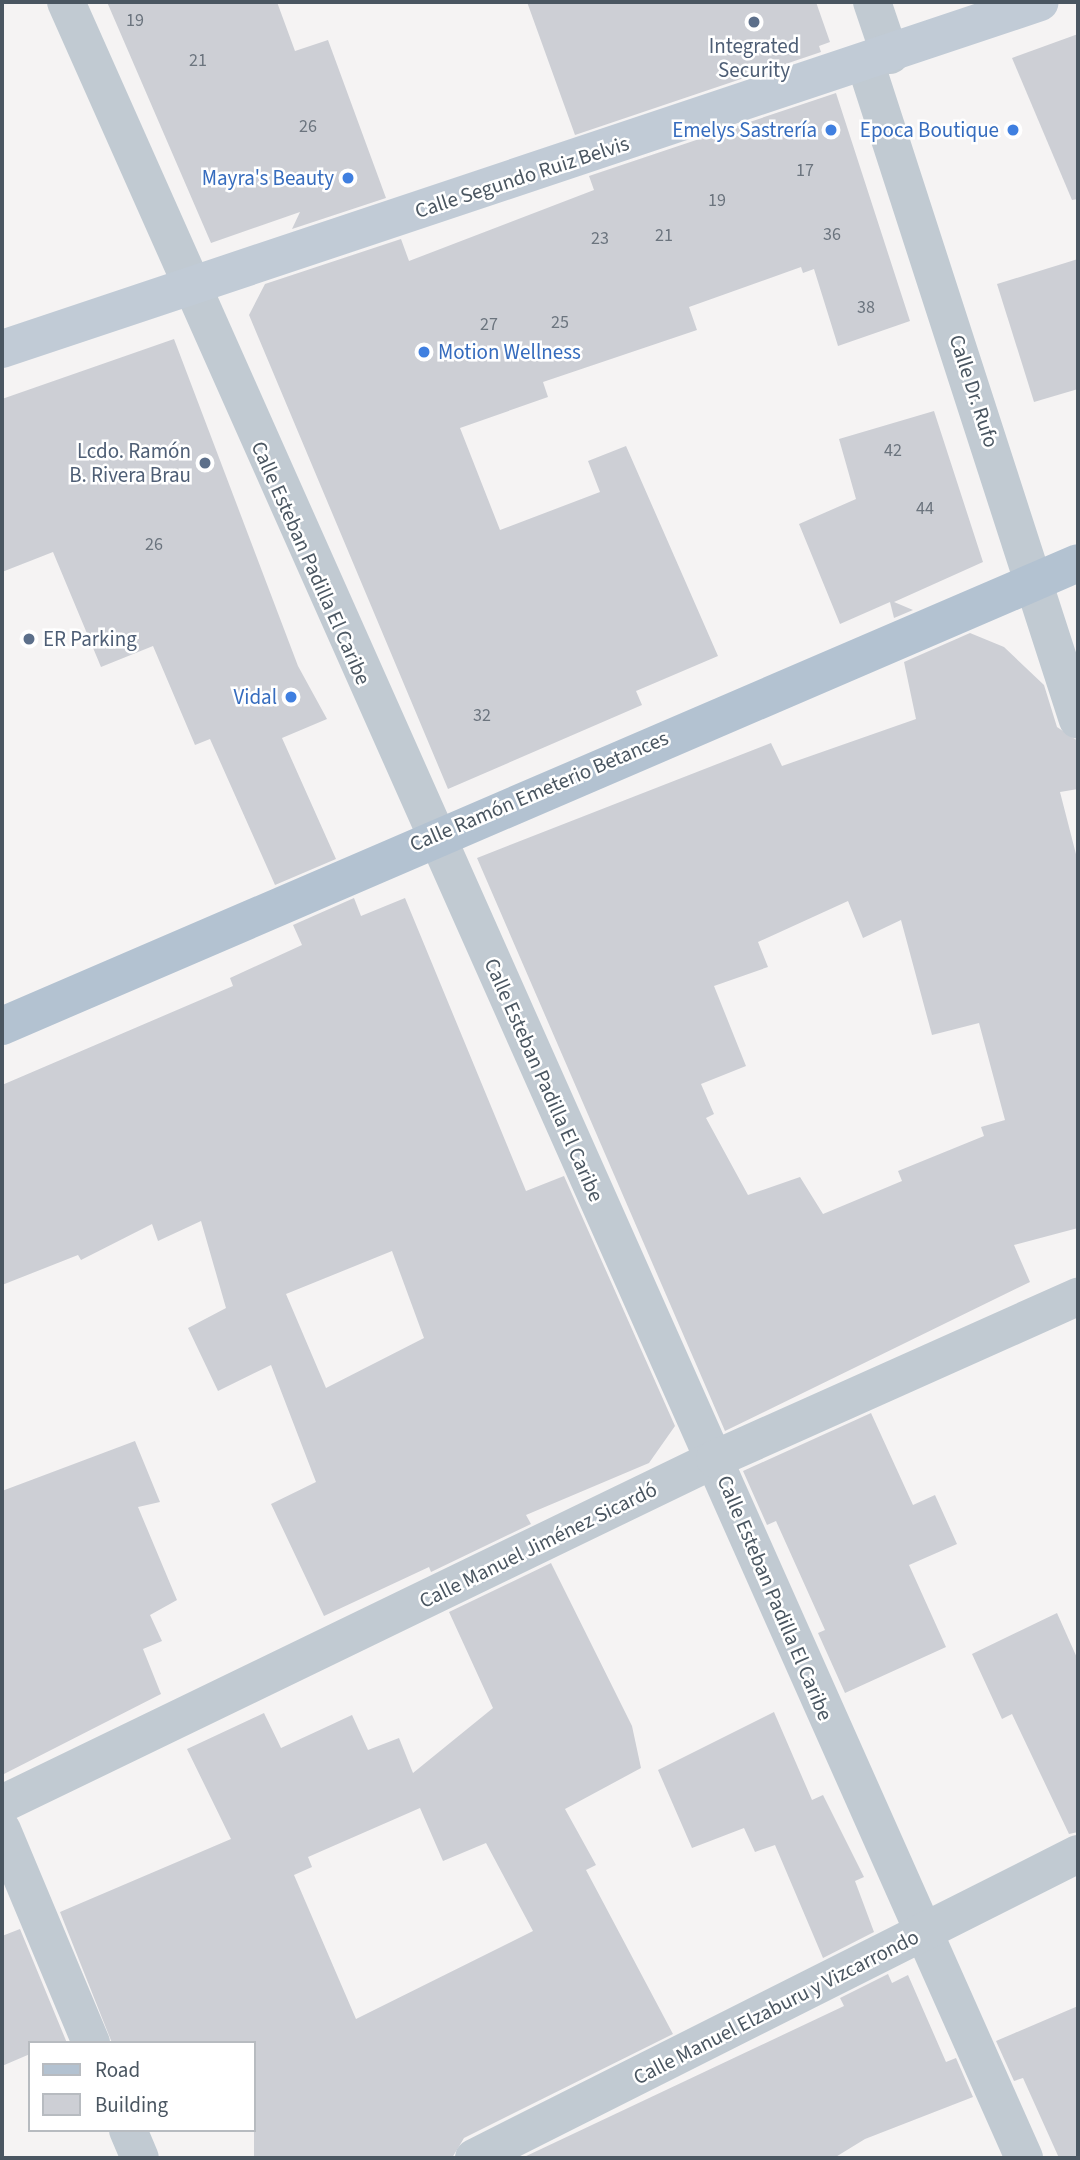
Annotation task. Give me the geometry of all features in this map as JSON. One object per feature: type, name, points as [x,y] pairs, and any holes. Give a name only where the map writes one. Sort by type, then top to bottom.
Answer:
[{"type":"main road","name":"Calle Ramón Emeterio Betances","points":[[2,1026],[433,836],[1037,578],[1078,563]]},
{"type":"street","name":"Calle Esteban Padilla El Caribe","points":[[66,2],[187,287],[715,1459],[922,1935],[1024,2158]]},
{"type":"street","name":"Calle Dr. Rufo","points":[[872,2],[878,60],[1078,719]]},
{"type":"street","name":"Calle Segundo Ruiz Belvis","points":[[2,349],[878,60],[1040,2]]},
{"type":"street","name":"Calle Manuel Jiménez Sicardó","points":[[2,1804],[715,1459],[1078,1297]]},
{"type":"street","points":[[2,1830],[90,2041]]},
{"type":"street","name":"Calle Manuel Elzaburu y Vizcarrondo","points":[[474,2158],[922,1935],[1078,1854]]},
{"type":"street","points":[[129,2132],[140,2158]]},
{"type":"building","points":[[107,2],[277,2],[295,51],[328,40],[386,198],[292,229],[300,212],[211,243]]},
{"type":"building","points":[[527,2],[816,2],[830,42],[819,46],[821,52],[575,135]]},
{"type":"building","points":[[1078,34],[1078,199],[1072,200],[1012,58]]},
{"type":"building","points":[[836,93],[910,321],[838,346],[814,269],[803,273],[801,267],[689,307],[697,330],[543,382],[548,397],[460,428],[500,530],[600,492],[588,461],[626,446],[718,656],[636,691],[642,705],[448,789],[249,315],[265,284],[401,239],[409,261],[594,190],[589,176]]},
{"type":"building","points":[[1078,259],[1078,389],[1034,402],[997,284]]},
{"type":"building","points":[[174,339],[298,666],[327,719],[282,738],[336,859],[275,885],[210,739],[195,745],[153,646],[101,667],[53,552],[2,572],[2,399]]},
{"type":"building","points":[[934,411],[983,562],[894,602],[913,610],[894,618],[890,602],[840,624],[799,524],[856,499],[839,439]]},
{"type":"building","points":[[970,633],[1004,647],[1044,685],[1057,727],[1078,741],[1078,789],[1060,792],[1078,862],[1078,1228],[1014,1245],[1030,1282],[725,1431],[477,858],[771,743],[782,766],[916,719],[904,662]],"holes":[[[848,901],[863,938],[901,920],[932,1035],[979,1023],[1005,1120],[981,1127],[984,1136],[898,1171],[902,1181],[823,1214],[800,1177],[748,1195],[706,1118],[714,1114],[701,1084],[746,1066],[714,986],[768,967],[758,942]]]},
{"type":"building","points":[[354,898],[361,916],[405,898],[526,1191],[564,1176],[675,1426],[649,1463],[526,1515],[531,1524],[431,1572],[429,1567],[324,1616],[271,1504],[316,1482],[271,1365],[218,1391],[188,1328],[226,1308],[201,1221],[158,1241],[152,1224],[81,1260],[78,1255],[2,1285],[2,1085],[233,986],[230,978],[302,945],[293,925]],"holes":[[[392,1251],[424,1338],[326,1388],[286,1294]]]},
{"type":"building","points":[[871,1413],[913,1505],[935,1495],[957,1544],[909,1565],[946,1647],[845,1693],[818,1633],[825,1630],[776,1521],[767,1525],[743,1471]]},
{"type":"building","points":[[135,1441],[160,1502],[138,1507],[177,1600],[150,1615],[162,1641],[143,1649],[161,1694],[2,1775],[2,1491]]},
{"type":"building","points":[[551,1563],[632,1726],[641,1768],[565,1809],[596,1865],[586,1870],[673,2034],[464,2138],[452,2158],[254,2158],[256,2041],[111,2041],[60,1912],[231,1839],[187,1749],[264,1713],[281,1748],[352,1715],[368,1750],[399,1738],[413,1773],[493,1708],[449,1612]],"holes":[[[420,1808],[443,1861],[486,1843],[533,1931],[356,2019],[294,1875],[312,1867],[308,1857]]]},
{"type":"building","points":[[1057,1613],[1078,1660],[1078,1832],[1069,1834],[1012,1714],[1002,1719],[972,1654]]},
{"type":"building","points":[[774,1712],[812,1800],[823,1795],[864,1877],[855,1881],[874,1932],[823,1958],[775,1845],[755,1852],[744,1828],[692,1848],[658,1770]]},
{"type":"building","points":[[20,1929],[66,2041],[28,2041],[28,2055],[2,2066],[2,1936]]},
{"type":"building","points":[[888,1974],[892,1983],[908,1975],[946,2062],[956,2058],[973,2097],[865,2139],[834,2158],[522,2158],[844,2006],[840,1998]]},
{"type":"building","points":[[1078,2006],[1078,2158],[1059,2158],[1023,2078],[1014,2081],[996,2041]]},
{"type":"place","name":"Integrated Security","points":[[754,22]]},
{"type":"place","name":"Emelys Sastrería","points":[[831,130]]},
{"type":"place","name":"Epoca Boutique","points":[[1013,130]]},
{"type":"place","name":"Mayra's Beauty","points":[[348,178]]},
{"type":"place","name":"Motion Wellness","points":[[424,352]]},
{"type":"place","name":"Lcdo. Ramón B. Rivera Brau","points":[[205,463]]},
{"type":"place","name":"ER Parking","points":[[29,639]]},
{"type":"place","name":"Vidal","points":[[291,697]]}]
